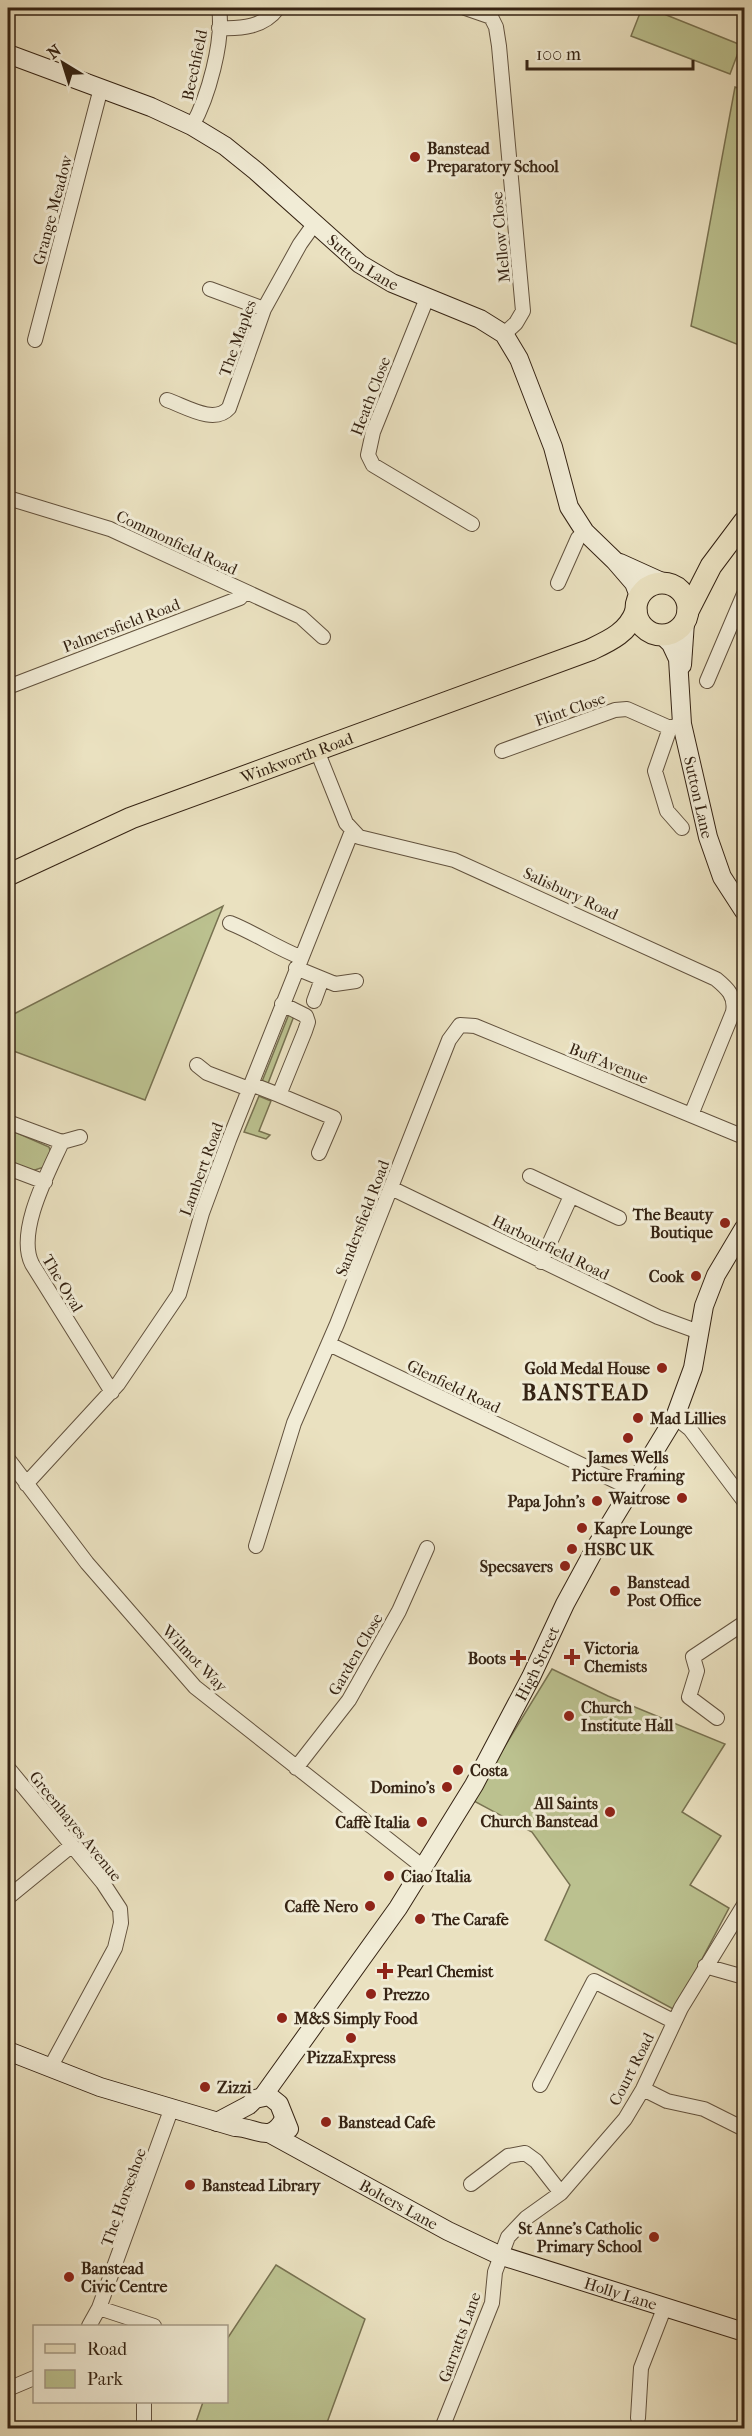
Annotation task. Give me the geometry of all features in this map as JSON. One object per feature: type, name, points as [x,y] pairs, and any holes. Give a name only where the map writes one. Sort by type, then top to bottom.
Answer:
[{"type":"main road","name":"Sutton Lane","points":[[8,54],[101,88],[192,126],[233,153],[360,264],[392,284],[480,319],[504,334],[519,359],[553,447],[569,507],[585,532],[615,561]]},
{"type":"main road","points":[[615,561],[634,584],[640,623],[657,634],[674,632],[686,617],[711,566],[744,522]]},
{"type":"main road","points":[[615,561],[668,584],[687,599],[686,617]]},
{"type":"main road","points":[[638,604],[652,585],[694,579],[711,566]]},
{"type":"main road","name":"Winkworth Road","points":[[8,875],[131,818],[316,748],[590,650],[615,638],[626,629],[638,604]]},
{"type":"main road","name":"Sutton Lane","points":[[686,617],[676,726],[722,877],[744,911]]},
{"type":"main road","name":"Sutton Lane","points":[[657,634],[675,653],[680,676]]},
{"type":"main road","name":"Winkworth Road","points":[[590,650],[657,634]]},
{"type":"main road","name":"High Street","points":[[269,2133],[276,2131],[269,2106],[280,2075],[375,1941],[474,1785],[531,1677],[565,1604],[630,1488],[675,1417],[693,1368],[704,1306],[712,1284],[744,1228]]},
{"type":"main road","points":[[8,2052],[100,2087],[217,2122],[269,2106]]},
{"type":"main road","points":[[248,2127],[245,2121],[269,2106]]},
{"type":"main road","points":[[269,2106],[300,2149]]},
{"type":"main road","name":"Bolters Lane","points":[[217,2122],[235,2127],[248,2127],[254,2132],[269,2133],[404,2208],[499,2255]]},
{"type":"main road","name":"Holly Lane","points":[[499,2255],[744,2332]]},
{"type":"street","name":"Beechfield","points":[[192,126],[207,96],[219,28],[219,8]]},
{"type":"street","points":[[219,28],[242,29],[252,26],[270,17],[279,8]]},
{"type":"street","name":"Mellow Close","points":[[465,8],[491,17],[496,27],[499,46],[523,311],[516,323],[504,334]]},
{"type":"street","name":"Grange Meadow","points":[[35,340],[101,88]]},
{"type":"street","name":"The Maples","points":[[167,400],[209,415],[225,413],[233,400],[264,309],[308,231],[315,223]]},
{"type":"street","points":[[210,289],[264,309]]},
{"type":"street","name":"Heath Close","points":[[427,298],[373,432],[368,455],[373,465],[472,524]]},
{"type":"street","name":"Commonfield Road","points":[[8,498],[110,529],[301,617],[323,637]]},
{"type":"street","points":[[558,583],[578,538],[585,532]]},
{"type":"street","name":"Palmersfield Road","points":[[8,687],[240,598],[245,592]]},
{"type":"street","points":[[707,681],[744,594]]},
{"type":"street","name":"Flint Close","points":[[502,751],[547,741],[615,710],[627,709],[676,726]]},
{"type":"street","points":[[676,726],[655,771],[667,811],[682,828]]},
{"type":"street","points":[[316,748],[346,823],[352,831]]},
{"type":"street","name":"Lambert Road","points":[[26,1484],[112,1392],[178,1294],[202,1213],[298,963],[352,831]]},
{"type":"street","name":"Salisbury Road","points":[[352,831],[370,840],[446,857],[497,878],[716,979],[725,986],[732,996],[734,1012],[691,1115]]},
{"type":"street","points":[[230,923],[261,935],[273,946],[322,979],[343,985],[356,981]]},
{"type":"street","points":[[314,1001],[322,979]]},
{"type":"street","points":[[279,1095],[308,1022],[301,1012],[282,1004]]},
{"type":"street","name":"Buff Avenue","points":[[460,1025],[475,1026],[744,1137]]},
{"type":"street","name":"Sandersfield Road","points":[[256,1546],[294,1423],[329,1344],[449,1040],[460,1025]]},
{"type":"street","points":[[197,1065],[207,1073],[279,1095],[334,1118],[319,1153]]},
{"type":"street","points":[[8,1122],[62,1142],[80,1137]]},
{"type":"street","name":"The Oval","points":[[62,1142],[45,1182],[26,1240],[28,1256],[112,1392]]},
{"type":"street","points":[[8,1168],[45,1182]]},
{"type":"street","points":[[530,1176],[619,1218]]},
{"type":"street","name":"Harbourfield Road","points":[[391,1188],[673,1324],[699,1332]]},
{"type":"street","points":[[541,1262],[572,1196]]},
{"type":"street","name":"Glenfield Road","points":[[329,1344],[630,1488]]},
{"type":"street","points":[[675,1417],[690,1429],[744,1501]]},
{"type":"street","name":"Wilmot Way","points":[[8,1459],[87,1563],[195,1687],[423,1867]]},
{"type":"street","name":"Garden Close","points":[[296,1768],[349,1700],[399,1611],[427,1548]]},
{"type":"street","points":[[717,1718],[689,1697],[697,1671],[693,1657],[744,1623]]},
{"type":"street","name":"Greenhayes Avenue","points":[[8,1768],[114,1898],[120,1910],[121,1923],[115,1948],[50,2068]]},
{"type":"street","points":[[11,1895],[71,1846]]},
{"type":"street","name":"Court Road","points":[[499,2255],[516,2228],[561,2193],[625,2119],[643,2089],[673,2022],[744,1905]]},
{"type":"street","points":[[705,1966],[744,1977]]},
{"type":"street","points":[[540,2085],[594,1981],[673,2022]]},
{"type":"street","points":[[643,2089],[667,2100],[704,2109],[744,2130]]},
{"type":"street","name":"The Horseshoe","points":[[90,2325],[99,2308],[171,2110]]},
{"type":"street","points":[[471,2184],[508,2156],[525,2153],[536,2161],[561,2193]]},
{"type":"street","name":"Garratts Lane","points":[[442,2428],[492,2303],[499,2255]]},
{"type":"street","points":[[638,2418],[641,2368],[666,2306]]},
{"type":"street","points":[[99,2308],[151,2325]]},
{"type":"street","points":[[8,2389],[33,2378]]},
{"type":"street","points":[[144,2403],[144,2427]]},
{"type":"green space","points":[[642,8],[649,8],[741,45],[730,74],[631,36]]},
{"type":"green space","points":[[735,87],[744,90],[744,347],[691,326]]},
{"type":"green space","points":[[223,906],[145,1100],[8,1049],[8,1017]]},
{"type":"green space","points":[[289,1014],[294,1016],[267,1086],[261,1084]]},
{"type":"green space","points":[[259,1096],[271,1101],[259,1131],[270,1135],[266,1139],[244,1132]]},
{"type":"green space","points":[[8,1129],[49,1147],[51,1153],[44,1167],[32,1171],[8,1162]]},
{"type":"green space","points":[[552,1669],[608,1696],[725,1744],[682,1812],[721,1836],[690,1885],[729,1908],[675,2010],[545,1940],[570,1885],[532,1832],[472,1800]]},
{"type":"green space","points":[[276,2265],[365,2319],[325,2428],[194,2428],[203,2403],[228,2403],[228,2337]]},
{"type":"place","name":"Banstead Preparatory School","points":[[415,157]]},
{"type":"place","name":"The Beauty Boutique","points":[[725,1223]]},
{"type":"place","name":"Cook","points":[[696,1276]]},
{"type":"place","name":"Gold Medal House","points":[[662,1368]]},
{"type":"place","name":"Mad Lillies","points":[[638,1418]]},
{"type":"place","name":"James Wells Picture Framing","points":[[628,1438]]},
{"type":"place","name":"Waitrose","points":[[682,1498]]},
{"type":"place","name":"Papa John's","points":[[597,1501]]},
{"type":"place","name":"Kapre Lounge","points":[[582,1528]]},
{"type":"place","name":"HSBC UK","points":[[572,1549]]},
{"type":"place","name":"Specsavers","points":[[565,1566]]},
{"type":"place","name":"Banstead Post Office","points":[[615,1591]]},
{"type":"place","name":"Victoria Chemists","points":[[572,1657]]},
{"type":"place","name":"Boots","points":[[518,1658]]},
{"type":"place","name":"Church Institute Hall","points":[[569,1716]]},
{"type":"place","name":"Costa","points":[[458,1770]]},
{"type":"place","name":"Domino's","points":[[447,1787]]},
{"type":"place","name":"All Saints Church Banstead","points":[[610,1812]]},
{"type":"place","name":"Caffè Italia","points":[[422,1822]]},
{"type":"place","name":"Ciao Italia","points":[[389,1876]]},
{"type":"place","name":"Caffè Nero","points":[[370,1906]]},
{"type":"place","name":"The Carafe","points":[[420,1919]]},
{"type":"place","name":"Pearl Chemist","points":[[385,1971]]},
{"type":"place","name":"Prezzo","points":[[371,1994]]},
{"type":"place","name":"M&S Simply Food","points":[[282,2018]]},
{"type":"place","name":"PizzaExpress","points":[[351,2038]]},
{"type":"place","name":"Zizzi","points":[[205,2087]]},
{"type":"place","name":"Banstead Cafe","points":[[326,2122]]},
{"type":"place","name":"Banstead Library","points":[[190,2185]]},
{"type":"place","name":"St Anne's Catholic Primary School","points":[[654,2237]]},
{"type":"place","name":"Banstead Civic Centre","points":[[69,2277]]},
{"type":"district","name":"BANSTEAD","points":[[586,1392]]}]
